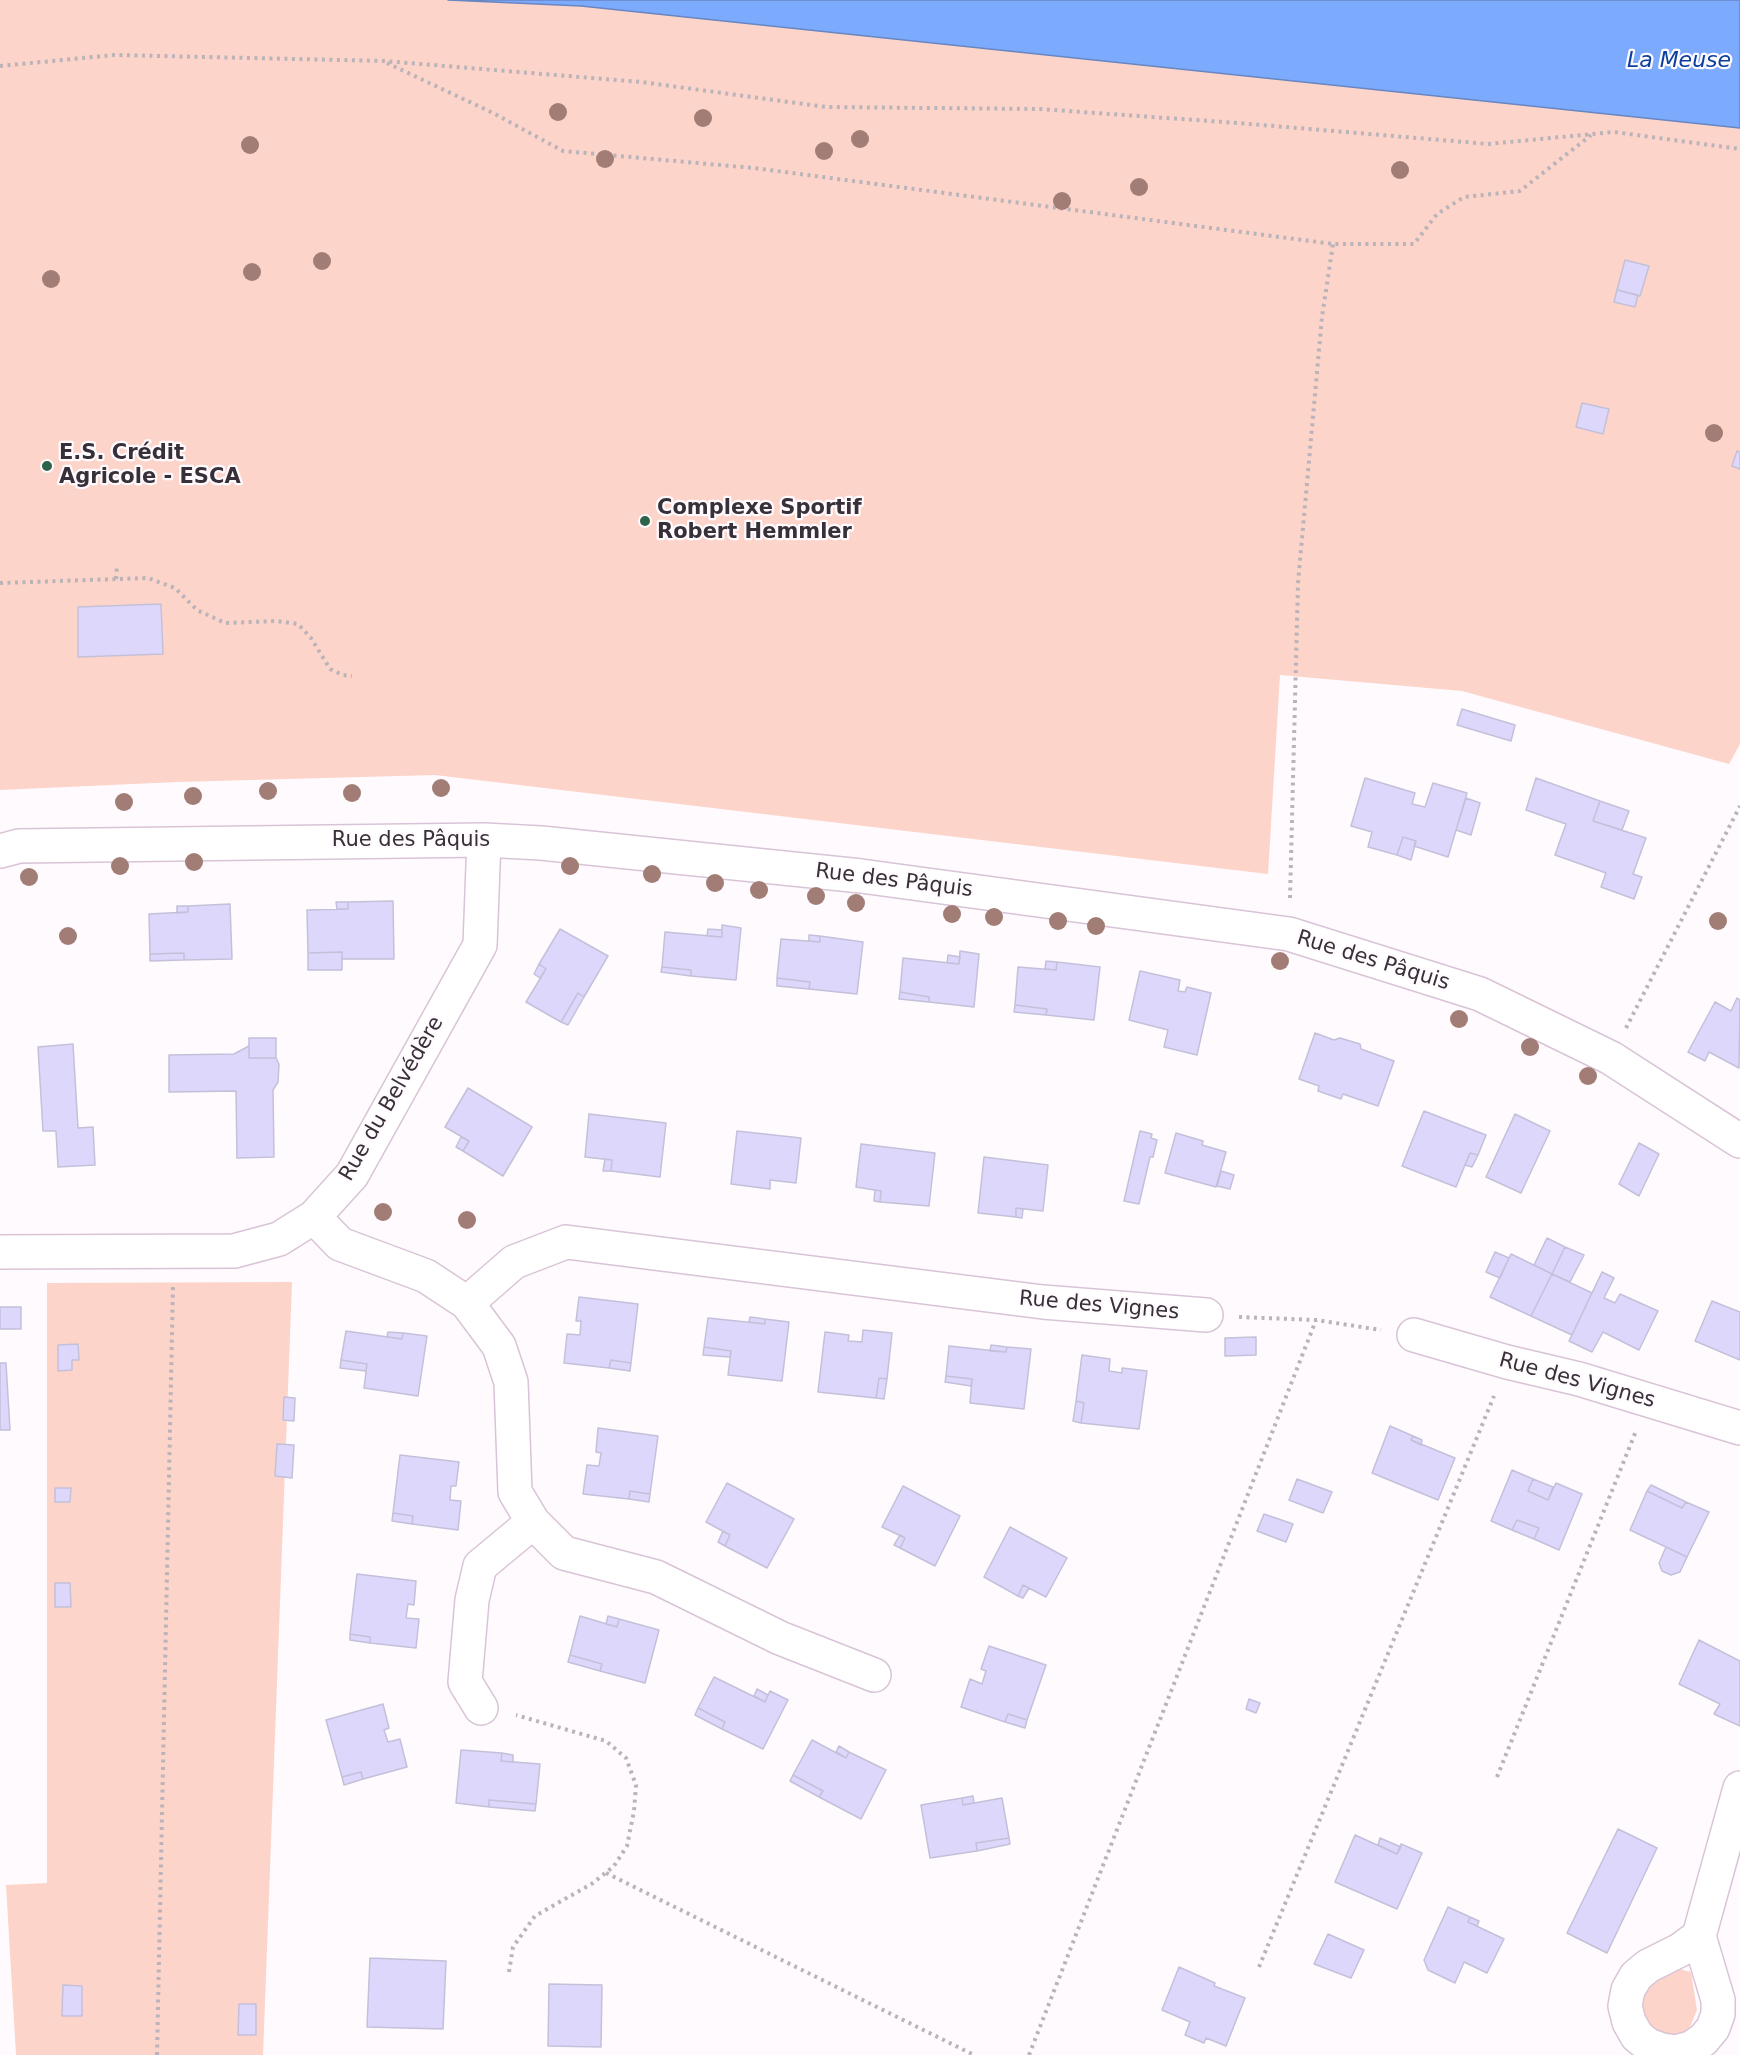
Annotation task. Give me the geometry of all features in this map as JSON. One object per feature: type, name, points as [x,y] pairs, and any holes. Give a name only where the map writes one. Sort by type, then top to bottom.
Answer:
[{"type":"street","name":"Rue des Pâquis","points":[[0,851],[19,846],[484,840],[541,843],[861,876],[1289,934],[1480,994],[1611,1058],[1740,1141]]},
{"type":"street","name":"Rue du Belvédère","points":[[0,1252],[234,1251],[279,1239],[314,1217],[352,1175],[480,945],[484,840]]},
{"type":"street","points":[[314,1217],[340,1244],[426,1276],[467,1303],[499,1346],[511,1382],[515,1492],[533,1522],[564,1553],[656,1577],[780,1638],[874,1675]]},
{"type":"street","name":"Rue des Vignes","points":[[467,1303],[514,1262],[566,1242],[1043,1302],[1206,1315]]},
{"type":"street","name":"Rue des Vignes","points":[[1414,1335],[1508,1362],[1579,1379],[1740,1428]]},
{"type":"street","points":[[481,1707],[465,1682],[472,1600],[480,1566],[533,1522]]},
{"type":"street","points":[[1699,1936],[1740,1788]]},
{"type":"path","points":[[0,66],[114,55],[384,61],[641,82],[826,107],[1039,109],[1488,144],[1614,132],[1740,149]]},
{"type":"path","points":[[384,61],[493,113],[563,151],[754,168],[1333,244],[1414,244],[1437,214],[1464,197],[1520,191],[1592,134]]},
{"type":"path","points":[[1289,934],[1298,583],[1322,317],[1333,244]]},
{"type":"path","points":[[116,579],[117,565]]},
{"type":"path","points":[[0,584],[148,578],[175,588],[197,610],[225,623],[277,621],[298,624],[311,638],[330,669],[352,676]]},
{"type":"path","points":[[1611,1058],[1740,806]]},
{"type":"path","points":[[158,2055],[174,1251]]},
{"type":"path","name":"Rue des Vignes","points":[[1206,1315],[1316,1320],[1414,1335]]},
{"type":"path","points":[[1029,2055],[1316,1320]]},
{"type":"path","points":[[1258,1967],[1508,1362]]},
{"type":"path","points":[[1497,1777],[1649,1400]]},
{"type":"path","points":[[481,1707],[547,1723],[606,1741],[626,1758],[636,1785],[634,1811],[627,1846],[614,1866],[593,1883],[535,1916],[513,1947],[509,1972]]},
{"type":"path","points":[[606,1873],[974,2055]]},
{"type":"shaded area","points":[[0,0],[448,0],[581,6],[1740,128],[1740,744],[1729,764],[1462,691],[1280,675],[1268,874],[435,775],[177,782],[0,790]]},
{"type":"shaded area","points":[[292,1282],[263,2055],[16,2055],[6,1885],[47,1883],[47,1283]]},
{"type":"shaded area","points":[[1676,1968],[1691,1972],[1697,2010],[1690,2027],[1673,2036],[1654,2032],[1642,2019],[1641,2000],[1651,1984]]},
{"type":"water","name":"La Meuse","points":[[448,0],[1740,0],[1740,128],[581,6]]},
{"type":"building","points":[[1625,260],[1649,266],[1640,296],[1617,290]]},
{"type":"building","points":[[1617,290],[1638,295],[1635,307],[1614,302]]},
{"type":"building","points":[[1582,403],[1609,409],[1603,434],[1576,427]]},
{"type":"building","points":[[1737,451],[1740,452],[1740,469],[1732,466]]},
{"type":"building","points":[[161,604],[163,654],[78,657],[78,607]]},
{"type":"building","points":[[1462,709],[1515,725],[1511,741],[1457,725]]},
{"type":"building","points":[[1365,778],[1415,793],[1412,804],[1425,807],[1433,783],[1467,793],[1448,857],[1414,846],[1416,841],[1403,837],[1397,855],[1368,847],[1372,832],[1351,826]]},
{"type":"building","points":[[1536,778],[1600,801],[1593,821],[1646,838],[1633,874],[1642,877],[1634,899],[1601,887],[1606,873],[1555,855],[1566,824],[1526,810]]},
{"type":"building","points":[[1466,798],[1480,803],[1471,835],[1456,830]]},
{"type":"building","points":[[1600,801],[1629,811],[1622,830],[1593,821]]},
{"type":"building","points":[[1403,837],[1416,841],[1411,860],[1397,855]]},
{"type":"building","points":[[393,901],[394,959],[342,959],[342,952],[308,953],[307,910],[348,909],[348,902]]},
{"type":"building","points":[[336,902],[348,902],[348,909],[337,909]]},
{"type":"building","points":[[230,904],[232,959],[184,960],[184,953],[150,954],[149,914],[188,912],[188,906]]},
{"type":"building","points":[[177,906],[188,906],[188,912],[177,913]]},
{"type":"building","points":[[722,925],[741,928],[736,980],[691,976],[691,970],[662,967],[665,932],[722,937]]},
{"type":"building","points":[[560,929],[608,956],[584,997],[578,993],[561,1022],[526,1002],[546,969],[539,964]]},
{"type":"building","points":[[708,929],[722,930],[722,937],[707,936]]},
{"type":"building","points":[[809,935],[820,936],[820,942],[809,941]]},
{"type":"building","points":[[820,936],[863,942],[857,994],[809,989],[810,982],[777,978],[781,939],[820,942]]},
{"type":"building","points":[[960,951],[979,954],[974,1007],[929,1002],[929,997],[900,992],[903,958],[959,964]]},
{"type":"building","points":[[342,952],[342,970],[308,970],[308,953]]},
{"type":"building","points":[[184,953],[184,960],[150,961],[150,954]]},
{"type":"building","points":[[948,955],[960,957],[959,964],[947,963]]},
{"type":"building","points":[[1046,961],[1057,962],[1056,970],[1045,969]]},
{"type":"building","points":[[1057,962],[1100,967],[1094,1020],[1046,1015],[1047,1009],[1015,1005],[1018,967],[1056,970]]},
{"type":"building","points":[[539,964],[546,969],[540,978],[534,974]]},
{"type":"building","points":[[662,967],[691,970],[691,976],[661,972]]},
{"type":"building","points":[[1140,971],[1180,980],[1178,991],[1185,992],[1187,987],[1211,993],[1197,1055],[1164,1047],[1168,1030],[1129,1020]]},
{"type":"building","points":[[777,978],[810,982],[809,989],[777,986]]},
{"type":"building","points":[[900,992],[929,997],[929,1002],[899,999]]},
{"type":"building","points":[[578,993],[584,997],[568,1025],[561,1022]]},
{"type":"building","points":[[1737,998],[1740,1000],[1739,1068],[1709,1052],[1705,1061],[1688,1052],[1715,1002],[1731,1011]]},
{"type":"building","points":[[1015,1005],[1047,1009],[1046,1015],[1014,1012]]},
{"type":"building","points":[[1315,1033],[1334,1040],[1340,1038],[1360,1044],[1361,1049],[1394,1061],[1378,1106],[1343,1094],[1341,1099],[1318,1091],[1319,1086],[1299,1079]]},
{"type":"building","points":[[249,1038],[276,1038],[276,1058],[249,1058]]},
{"type":"building","points":[[73,1044],[78,1128],[93,1127],[95,1165],[58,1167],[56,1131],[43,1131],[38,1047]]},
{"type":"building","points":[[249,1046],[249,1058],[276,1058],[279,1064],[278,1082],[273,1090],[274,1157],[237,1158],[236,1091],[169,1092],[169,1055],[234,1054]]},
{"type":"building","points":[[468,1088],[532,1127],[503,1176],[463,1151],[469,1141],[445,1127]]},
{"type":"building","points":[[1424,1111],[1486,1135],[1478,1155],[1470,1153],[1456,1187],[1402,1166]]},
{"type":"building","points":[[589,1114],[666,1123],[660,1177],[611,1171],[612,1160],[585,1157]]},
{"type":"building","points":[[1515,1114],[1550,1131],[1521,1193],[1486,1177]]},
{"type":"building","points":[[737,1131],[801,1138],[796,1183],[770,1180],[770,1189],[731,1184]]},
{"type":"building","points":[[1140,1131],[1152,1134],[1151,1138],[1157,1140],[1153,1157],[1150,1157],[1139,1204],[1124,1201]]},
{"type":"building","points":[[1176,1133],[1203,1141],[1202,1145],[1226,1152],[1216,1187],[1165,1173]]},
{"type":"building","points":[[461,1137],[469,1141],[463,1151],[456,1147]]},
{"type":"building","points":[[1639,1143],[1659,1154],[1639,1196],[1619,1184]]},
{"type":"building","points":[[861,1144],[935,1153],[929,1206],[880,1202],[881,1191],[856,1187]]},
{"type":"building","points":[[1470,1153],[1478,1155],[1472,1167],[1465,1165]]},
{"type":"building","points":[[984,1157],[1048,1165],[1043,1211],[1016,1208],[1016,1217],[978,1213]]},
{"type":"building","points":[[605,1159],[612,1160],[611,1171],[603,1171]]},
{"type":"building","points":[[1221,1171],[1234,1175],[1230,1189],[1217,1186]]},
{"type":"building","points":[[875,1190],[881,1191],[880,1202],[874,1201]]},
{"type":"building","points":[[1016,1208],[1023,1209],[1022,1218],[1016,1217]]},
{"type":"building","points":[[1547,1238],[1565,1247],[1552,1274],[1534,1265]]},
{"type":"building","points":[[1565,1247],[1584,1255],[1570,1282],[1552,1274]]},
{"type":"building","points":[[1495,1252],[1509,1258],[1500,1278],[1486,1272]]},
{"type":"building","points":[[1511,1254],[1552,1274],[1531,1316],[1490,1297]]},
{"type":"building","points":[[1602,1272],[1614,1278],[1604,1298],[1615,1303],[1620,1294],[1658,1311],[1639,1350],[1603,1332],[1592,1352],[1569,1341]]},
{"type":"building","points":[[1552,1274],[1592,1293],[1572,1335],[1531,1316]]},
{"type":"building","points":[[579,1297],[638,1304],[631,1363],[611,1360],[609,1368],[564,1363],[567,1334],[580,1335],[581,1321],[576,1321]]},
{"type":"building","points":[[1712,1301],[1740,1312],[1740,1360],[1695,1341]]},
{"type":"building","points":[[0,1307],[21,1307],[21,1329],[0,1329]]},
{"type":"building","points":[[750,1317],[765,1319],[765,1324],[749,1322]]},
{"type":"building","points":[[708,1318],[765,1324],[765,1319],[789,1322],[782,1381],[728,1375],[731,1351],[704,1347]]},
{"type":"building","points":[[863,1330],[892,1333],[887,1379],[879,1378],[876,1398],[818,1392],[825,1332],[849,1335],[848,1341],[862,1342]]},
{"type":"building","points":[[346,1331],[402,1339],[403,1333],[427,1336],[418,1396],[364,1388],[367,1364],[341,1360]]},
{"type":"building","points":[[388,1332],[403,1333],[402,1339],[387,1337]]},
{"type":"building","points":[[1256,1337],[1256,1355],[1225,1356],[1225,1338]]},
{"type":"building","points":[[78,1344],[79,1360],[72,1360],[72,1370],[58,1371],[58,1345]]},
{"type":"building","points":[[991,1345],[1007,1347],[1006,1352],[990,1351]]},
{"type":"building","points":[[949,1346],[1006,1352],[1007,1347],[1031,1349],[1024,1409],[970,1403],[972,1379],[946,1376]]},
{"type":"building","points":[[704,1347],[731,1351],[730,1357],[703,1355]]},
{"type":"building","points":[[1082,1355],[1110,1359],[1109,1371],[1122,1373],[1122,1368],[1147,1371],[1139,1429],[1081,1423],[1084,1403],[1076,1401]]},
{"type":"building","points":[[341,1360],[367,1364],[366,1371],[340,1368]]},
{"type":"building","points":[[611,1360],[631,1363],[630,1371],[609,1368]]},
{"type":"building","points":[[0,1363],[6,1363],[10,1430],[0,1430]]},
{"type":"building","points":[[946,1376],[972,1379],[971,1386],[945,1382]]},
{"type":"building","points":[[879,1378],[887,1379],[884,1399],[876,1398]]},
{"type":"building","points":[[284,1397],[295,1398],[294,1421],[283,1420]]},
{"type":"building","points":[[1076,1401],[1084,1403],[1081,1423],[1073,1421]]},
{"type":"building","points":[[1390,1426],[1413,1436],[1411,1440],[1455,1458],[1438,1500],[1372,1473]]},
{"type":"building","points":[[598,1428],[658,1436],[650,1494],[630,1491],[629,1499],[583,1494],[587,1465],[599,1466],[601,1453],[596,1452]]},
{"type":"building","points":[[1413,1436],[1422,1440],[1421,1445],[1411,1440]]},
{"type":"building","points":[[277,1444],[294,1445],[292,1478],[275,1476]]},
{"type":"building","points":[[400,1455],[459,1462],[456,1486],[451,1486],[450,1500],[461,1501],[458,1530],[412,1524],[413,1516],[393,1513]]},
{"type":"building","points":[[1512,1470],[1533,1479],[1528,1491],[1548,1500],[1556,1483],[1582,1494],[1559,1550],[1534,1539],[1539,1528],[1517,1520],[1512,1530],[1491,1521]]},
{"type":"building","points":[[1297,1479],[1332,1492],[1323,1513],[1289,1500]]},
{"type":"building","points":[[1533,1479],[1553,1487],[1548,1500],[1528,1491]]},
{"type":"building","points":[[727,1483],[794,1519],[767,1568],[725,1546],[730,1535],[706,1522]]},
{"type":"building","points":[[1651,1485],[1686,1502],[1682,1508],[1647,1491]]},
{"type":"building","points":[[903,1486],[960,1516],[935,1566],[900,1548],[905,1538],[882,1527]]},
{"type":"building","points":[[55,1488],[71,1488],[70,1502],[55,1502]]},
{"type":"building","points":[[630,1491],[650,1494],[649,1502],[629,1499]]},
{"type":"building","points":[[1647,1491],[1682,1508],[1686,1502],[1709,1512],[1687,1557],[1630,1530]]},
{"type":"building","points":[[393,1513],[413,1516],[412,1524],[392,1521]]},
{"type":"building","points":[[1264,1514],[1293,1524],[1286,1542],[1257,1531]]},
{"type":"building","points":[[1517,1520],[1539,1528],[1534,1539],[1512,1530]]},
{"type":"building","points":[[1010,1527],[1067,1558],[1046,1597],[1023,1585],[1018,1596],[984,1577]]},
{"type":"building","points":[[723,1531],[730,1535],[725,1546],[718,1542]]},
{"type":"building","points":[[900,1535],[905,1538],[900,1548],[894,1545]]},
{"type":"building","points":[[1666,1547],[1687,1557],[1680,1572],[1671,1575],[1662,1571],[1659,1563]]},
{"type":"building","points":[[357,1574],[416,1581],[414,1605],[408,1604],[406,1618],[419,1619],[416,1648],[370,1643],[370,1637],[350,1634]]},
{"type":"building","points":[[55,1583],[70,1583],[71,1607],[55,1607]]},
{"type":"building","points":[[1023,1585],[1029,1588],[1023,1598],[1018,1596]]},
{"type":"building","points":[[580,1616],[617,1627],[619,1619],[659,1630],[645,1683],[600,1671],[602,1664],[570,1655]]},
{"type":"building","points":[[608,1616],[619,1619],[617,1627],[606,1624]]},
{"type":"building","points":[[350,1634],[370,1637],[370,1643],[350,1640]]},
{"type":"building","points":[[1699,1640],[1740,1661],[1740,1726],[1714,1714],[1720,1704],[1679,1684]]},
{"type":"building","points":[[989,1646],[1046,1665],[1027,1720],[1008,1714],[1005,1722],[961,1707],[970,1679],[982,1684],[986,1671],[981,1669]]},
{"type":"building","points":[[570,1655],[602,1664],[600,1671],[568,1662]]},
{"type":"building","points":[[714,1677],[765,1702],[770,1691],[788,1700],[763,1749],[722,1729],[725,1722],[698,1708]]},
{"type":"building","points":[[757,1689],[768,1695],[765,1702],[754,1696]]},
{"type":"building","points":[[1249,1699],[1260,1703],[1256,1713],[1246,1709]]},
{"type":"building","points":[[383,1704],[389,1728],[384,1730],[388,1742],[400,1739],[407,1767],[363,1779],[361,1772],[342,1777],[326,1720]]},
{"type":"building","points":[[698,1708],[725,1722],[722,1729],[695,1715]]},
{"type":"building","points":[[1008,1714],[1027,1720],[1025,1728],[1005,1722]]},
{"type":"building","points":[[812,1740],[846,1758],[849,1752],[886,1770],[861,1819],[819,1797],[823,1791],[793,1775]]},
{"type":"building","points":[[839,1746],[849,1752],[846,1758],[836,1752]]},
{"type":"building","points":[[461,1750],[502,1753],[501,1761],[540,1764],[536,1804],[489,1800],[489,1807],[456,1803]]},
{"type":"building","points":[[502,1753],[513,1755],[513,1762],[501,1761]]},
{"type":"building","points":[[361,1772],[363,1779],[344,1785],[342,1777]]},
{"type":"building","points":[[793,1775],[823,1791],[819,1797],[790,1781]]},
{"type":"building","points":[[973,1796],[974,1803],[963,1805],[962,1798]]},
{"type":"building","points":[[962,1798],[963,1805],[1002,1798],[1009,1838],[976,1843],[977,1851],[930,1858],[921,1805]]},
{"type":"building","points":[[489,1800],[536,1804],[535,1811],[489,1807]]},
{"type":"building","points":[[1618,1829],[1657,1848],[1607,1953],[1567,1933]]},
{"type":"building","points":[[1355,1835],[1397,1854],[1401,1844],[1422,1853],[1397,1909],[1335,1882]]},
{"type":"building","points":[[1009,1838],[1010,1844],[977,1851],[976,1843]]},
{"type":"building","points":[[1380,1838],[1401,1847],[1397,1854],[1378,1845]]},
{"type":"building","points":[[1448,1907],[1470,1917],[1468,1922],[1504,1939],[1487,1973],[1464,1962],[1455,1983],[1428,1970],[1424,1960]]},
{"type":"building","points":[[1470,1917],[1479,1921],[1477,1926],[1468,1922]]},
{"type":"building","points":[[1328,1934],[1364,1950],[1351,1978],[1314,1964]]},
{"type":"building","points":[[370,1958],[446,1961],[443,2029],[367,2027]]},
{"type":"building","points":[[1179,1967],[1215,1983],[1214,1986],[1245,1998],[1226,2046],[1206,2038],[1204,2043],[1185,2035],[1190,2022],[1162,2010]]},
{"type":"building","points":[[549,1984],[602,1985],[601,2047],[548,2046]]},
{"type":"building","points":[[63,1985],[82,1986],[82,2016],[62,2016]]},
{"type":"building","points":[[239,2004],[256,2004],[256,2035],[238,2035]]},
{"type":"place","name":"E.S. Crédit Agricole - ESCA","points":[[47,466]]},
{"type":"place","name":"Complexe Sportif Robert Hemmler","points":[[645,521]]}]
